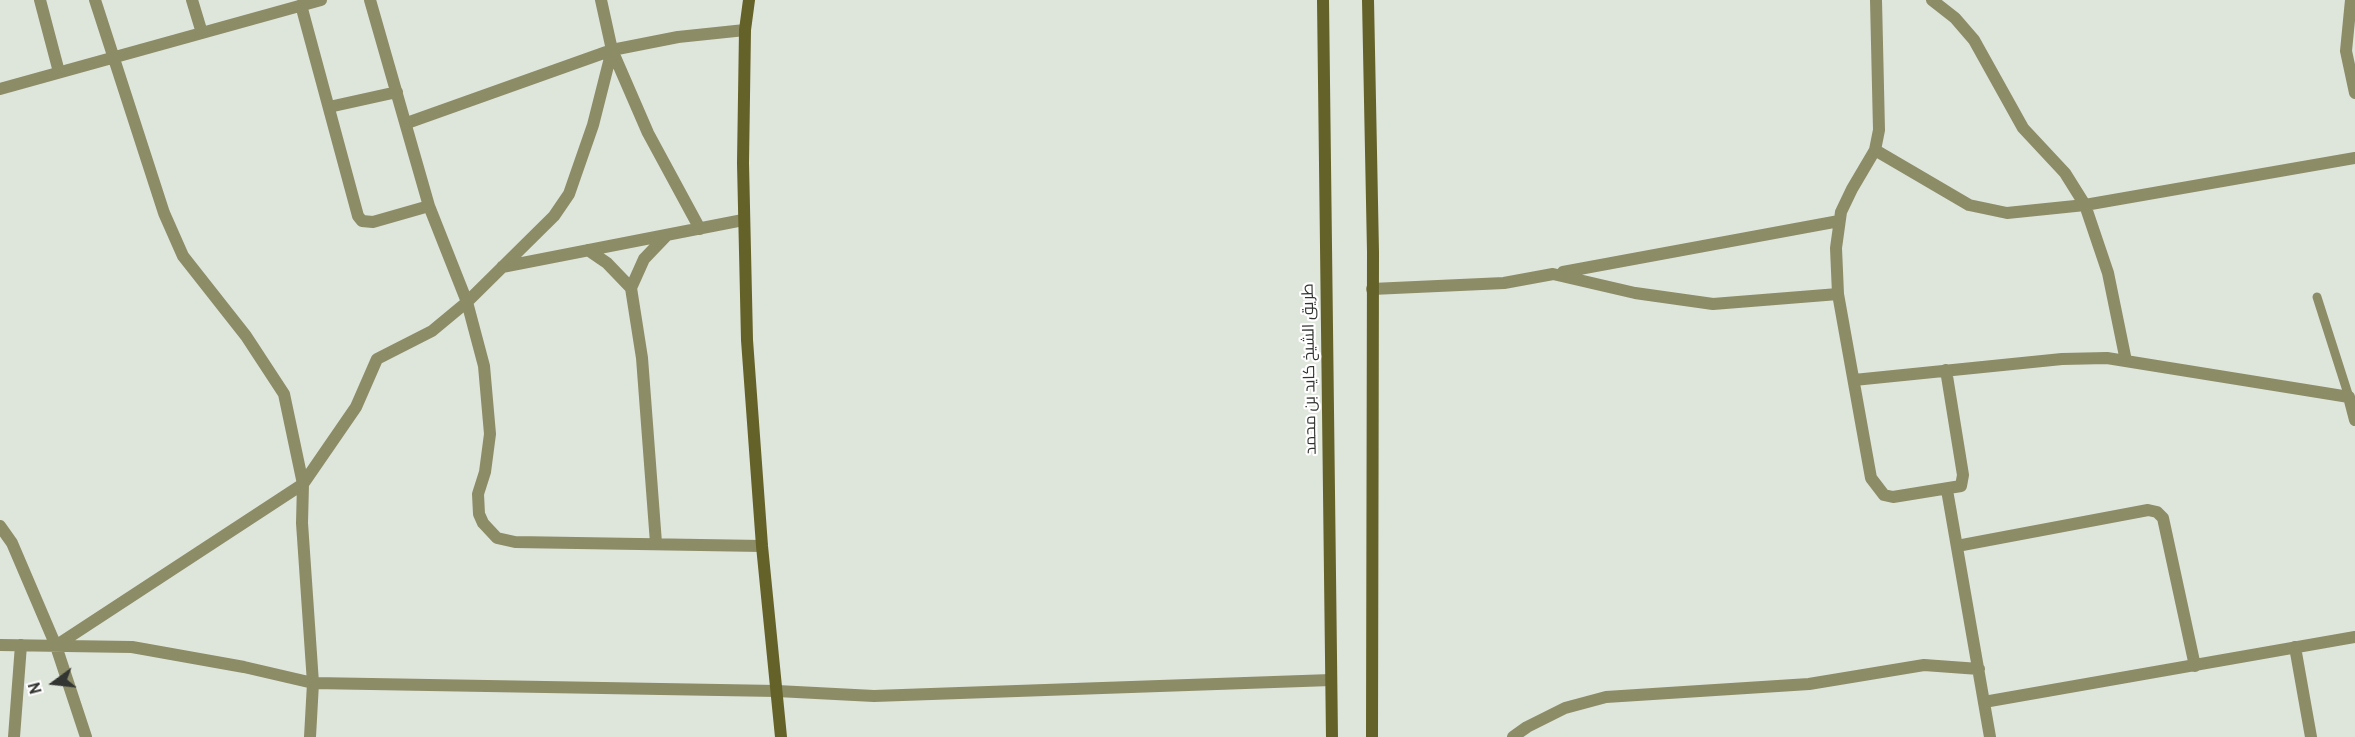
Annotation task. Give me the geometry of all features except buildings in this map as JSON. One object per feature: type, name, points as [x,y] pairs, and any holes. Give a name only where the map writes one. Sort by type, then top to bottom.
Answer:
[{"type":"main road","points":[[749,0],[745,30],[743,220],[747,340],[762,546],[781,737]]},
{"type":"main road","name":"طريق الشيخ كايد بن محمد","points":[[1323,0],[1332,737]]},
{"type":"main road","points":[[1368,0],[1372,289],[1372,737]]},
{"type":"street","points":[[40,0],[59,72]]},
{"type":"street","points":[[95,0],[164,213],[183,256],[246,336],[284,394],[303,484],[302,523],[313,683],[310,737]]},
{"type":"street","points":[[192,0],[202,33]]},
{"type":"street","points":[[0,89],[321,0]]},
{"type":"street","points":[[370,0],[429,206],[467,302],[484,366],[489,402],[488,456],[477,504],[479,514],[489,531],[497,538],[515,543],[762,546]]},
{"type":"street","points":[[602,0],[612,50],[648,133],[700,229]]},
{"type":"street","points":[[1876,0],[1880,108],[1875,150],[1852,189],[1839,221],[1836,248],[1838,294],[1871,478],[1884,495],[1893,497],[1947,490],[1960,486],[1963,475],[1946,370]]},
{"type":"street","points":[[1932,0],[1955,18],[1974,40],[2023,128],[2065,173],[2085,205],[2108,273],[2126,361]]},
{"type":"street","points":[[2351,0],[2346,51],[2355,93]]},
{"type":"street","points":[[301,5],[357,210],[362,221],[373,222],[429,206]]},
{"type":"street","points":[[407,123],[612,50],[678,37],[745,30]]},
{"type":"street","points":[[56,646],[303,484],[356,407],[377,359],[432,331],[467,302],[563,206],[601,102],[612,50]]},
{"type":"street","points":[[329,107],[397,92]]},
{"type":"street","points":[[1875,150],[1951,197],[1987,211],[2026,212],[2085,205],[2355,158]]},
{"type":"street","points":[[500,267],[743,220]]},
{"type":"street","points":[[1372,289],[1504,283],[1839,221]]},
{"type":"street","points":[[656,543],[642,358],[631,288],[644,259],[666,236]]},
{"type":"street","points":[[588,250],[608,263],[631,288]]},
{"type":"street","points":[[1553,274],[1635,293],[1705,303],[1750,303],[1838,294]]},
{"type":"street","points":[[1854,380],[2084,357],[2126,361],[2349,397],[2355,420]]},
{"type":"street","points":[[1947,490],[1990,737]]},
{"type":"street","points":[[1957,546],[2148,510],[2157,512],[2163,518],[2196,666]]},
{"type":"street","points":[[0,526],[12,543],[56,646],[86,737]]},
{"type":"street","points":[[1984,702],[2355,637]]},
{"type":"street","points":[[0,645],[132,647],[244,667],[313,683],[777,691],[874,696],[1331,680]]},
{"type":"street","points":[[14,737],[21,645]]},
{"type":"street","points":[[2295,647],[2311,737]]},
{"type":"street","points":[[1513,737],[1565,708],[1606,697],[1809,684],[1924,665],[1979,669]]},
{"type":"lane","points":[[2317,297],[2349,397]]}]
